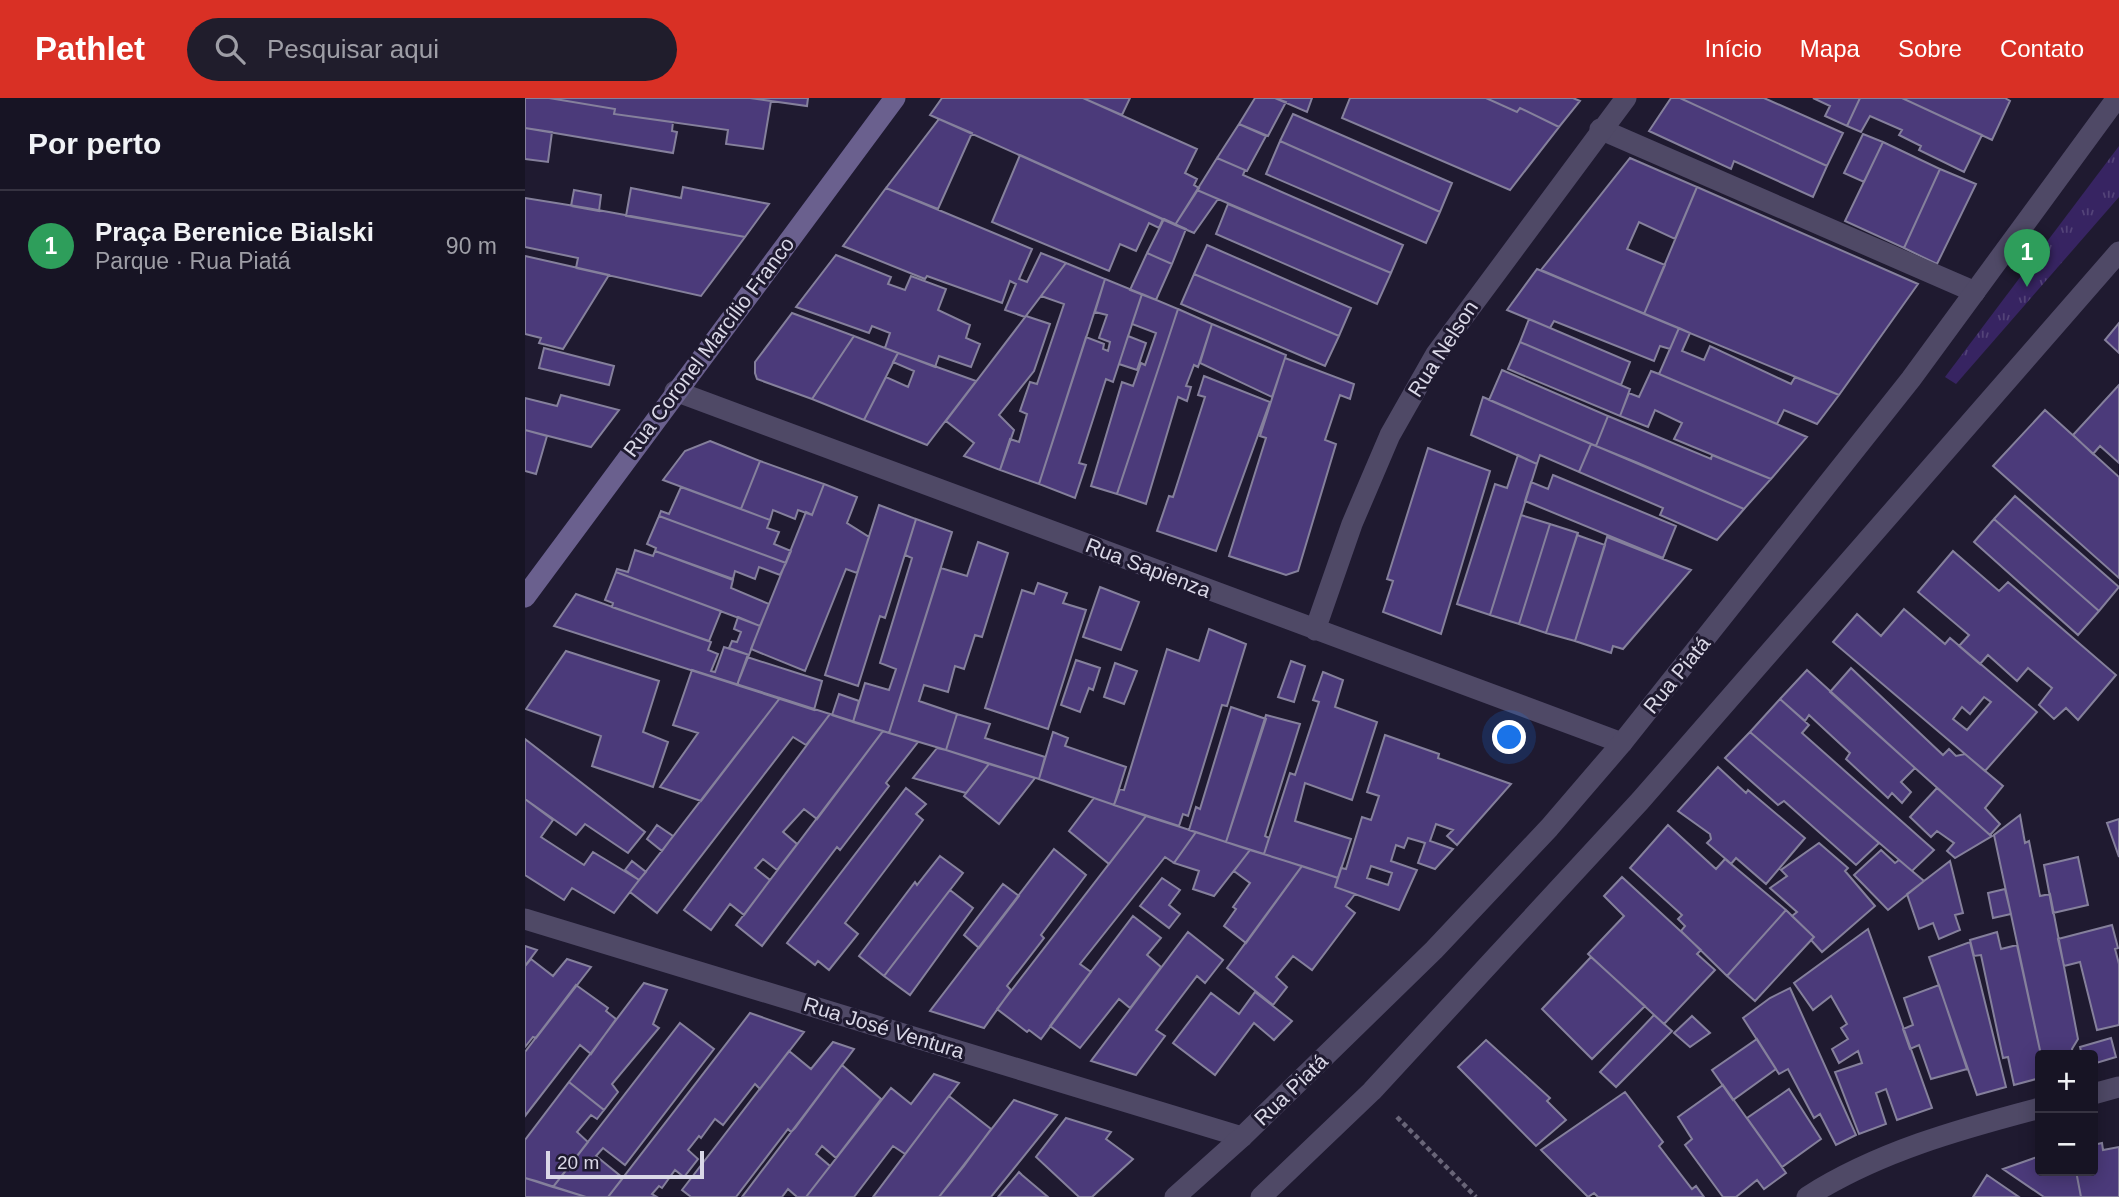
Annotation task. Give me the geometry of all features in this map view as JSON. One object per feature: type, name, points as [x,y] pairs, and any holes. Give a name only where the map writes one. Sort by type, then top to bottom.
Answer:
[{"type":"main road","name":"Rua Coronel Marcílio Franco","points":[[525,597],[675,391],[895,98]]},
{"type":"street","name":"Rua Nelson","points":[[1315,631],[1352,524],[1390,435],[1436,354],[1626,98]]},
{"type":"street","name":"Rua Piatá","points":[[1175,1197],[1242,1137],[1434,950],[1549,828],[1622,743],[1911,379],[2117,98]]},
{"type":"street","points":[[1600,130],[1975,292]]},
{"type":"street","points":[[1261,1197],[1372,1091],[1640,801],[2119,252]]},
{"type":"street","name":"Rua Sapienza","points":[[675,391],[1622,743]]},
{"type":"street","name":"Rua José Ventura","points":[[525,919],[1242,1137]]},
{"type":"street","points":[[2098,1093],[2119,1087]]},
{"type":"street","points":[[1807,1197],[1828,1184],[1897,1152],[1983,1123],[2035,1109]]},
{"type":"path","points":[[1372,1091],[1476,1197]]},
{"type":"green space","points":[[2119,146],[2119,197],[1956,384],[1945,377]]},
{"type":"building","points":[[525,98],[549,98],[615,109],[614,114],[673,122],[672,131],[677,132],[673,153],[525,128]]},
{"type":"building","points":[[549,98],[750,98],[771,101],[763,149],[726,144],[728,130],[614,114],[615,109]]},
{"type":"building","points":[[750,98],[808,98],[807,106]]},
{"type":"building","points":[[942,98],[1083,98],[1197,149],[1185,173],[1197,179],[1194,185],[1199,188],[1175,225],[930,115]]},
{"type":"building","points":[[1083,98],[1130,98],[1122,115]]},
{"type":"building","points":[[1255,98],[1275,98],[1286,102],[1268,136],[1239,124]]},
{"type":"building","points":[[1275,98],[1312,98],[1307,112]]},
{"type":"building","points":[[1350,98],[1486,98],[1517,112],[1520,108],[1559,127],[1510,190],[1342,118]]},
{"type":"building","points":[[1486,98],[1573,98],[1580,101],[1559,127],[1520,108],[1517,112]]},
{"type":"building","points":[[1671,98],[1680,98],[1827,166],[1813,197],[1734,161],[1731,169],[1649,131]]},
{"type":"building","points":[[1680,98],[1764,98],[1843,133],[1827,166]]},
{"type":"building","points":[[1813,98],[1860,98],[1847,126],[1825,116],[1830,106]]},
{"type":"building","points":[[1860,98],[1902,98],[1982,135],[1964,172],[1919,150],[1921,146],[1899,135],[1902,130],[1870,116],[1861,132],[1847,126]]},
{"type":"building","points":[[1902,98],[2005,98],[2010,101],[1992,140]]},
{"type":"building","points":[[1293,114],[1452,183],[1440,212],[1280,141]]},
{"type":"building","points":[[939,119],[972,133],[938,209],[886,188]]},
{"type":"building","points":[[1239,124],[1266,136],[1247,171],[1217,158]]},
{"type":"building","points":[[525,128],[552,132],[548,162],[525,159]]},
{"type":"building","points":[[1863,134],[1883,142],[1864,182],[1844,173]]},
{"type":"building","points":[[1280,141],[1440,212],[1426,243],[1266,174]]},
{"type":"building","points":[[1883,142],[1940,169],[1904,248],[1845,221]]},
{"type":"building","points":[[1020,155],[1163,219],[1159,228],[1149,223],[1136,251],[1120,244],[1109,271],[992,222]]},
{"type":"building","points":[[1217,158],[1245,170],[1243,175],[1403,245],[1391,273],[1197,190]]},
{"type":"building","points":[[1630,158],[1697,187],[1675,239],[1639,222],[1627,249],[1665,265],[1644,314],[1541,270]]},
{"type":"building","points":[[1940,169],[1976,184],[1937,264],[1904,248]]},
{"type":"building","points":[[683,187],[769,204],[745,237],[626,216],[631,188],[681,198]]},
{"type":"building","points":[[1697,187],[1918,284],[1839,395],[1644,314]]},
{"type":"building","points":[[886,188],[1032,249],[1019,279],[1027,282],[1041,253],[1066,263],[1025,317],[1005,310],[1016,284],[1010,281],[1002,303],[927,276],[925,279],[843,246]]},
{"type":"building","points":[[574,190],[601,195],[599,211],[571,206]]},
{"type":"building","points":[[1197,190],[1218,199],[1194,233],[1175,225]]},
{"type":"building","points":[[525,198],[745,237],[701,296],[576,268],[578,258],[525,247]]},
{"type":"building","points":[[1228,204],[1391,273],[1377,304],[1216,234]]},
{"type":"building","points":[[1164,219],[1186,229],[1172,264],[1147,253]]},
{"type":"building","points":[[1207,245],[1351,308],[1339,336],[1194,274]]},
{"type":"building","points":[[1147,253],[1172,264],[1156,300],[1130,290]]},
{"type":"building","points":[[836,255],[891,277],[888,284],[905,290],[911,276],[946,289],[938,310],[970,325],[966,338],[980,344],[971,367],[939,356],[935,367],[885,348],[890,333],[872,326],[869,333],[796,307]]},
{"type":"building","points":[[525,256],[609,275],[563,349],[539,343],[541,338],[525,334]]},
{"type":"building","points":[[1066,263],[1105,279],[1039,484],[1000,470],[1010,439],[1019,442],[1027,414],[1020,411],[1030,382],[1037,384],[1064,304],[1041,296]]},
{"type":"building","points":[[1537,269],[1679,328],[1670,349],[1660,346],[1654,361],[1554,321],[1550,328],[1507,310]]},
{"type":"building","points":[[1194,274],[1339,336],[1325,366],[1181,304]]},
{"type":"building","points":[[1105,279],[1142,294],[1113,382],[1106,379],[1079,463],[1086,465],[1075,498],[1039,484],[1086,337],[1104,344],[1103,349],[1108,351],[1110,342],[1099,338],[1107,315],[1095,312]]},
{"type":"building","points":[[1142,294],[1178,309],[1117,494],[1091,486],[1122,382],[1133,386],[1141,363],[1145,365],[1156,333],[1132,324]]},
{"type":"building","points":[[1178,309],[1212,324],[1198,367],[1194,365],[1186,386],[1191,387],[1187,401],[1178,397],[1146,504],[1117,494]]},
{"type":"building","points":[[792,313],[854,336],[812,399],[757,379],[755,373],[755,362]]},
{"type":"building","points":[[1026,316],[1050,324],[1034,371],[999,415],[1014,430],[1000,470],[964,456],[974,443],[946,421]]},
{"type":"building","points":[[1529,319],[1630,362],[1621,385],[1520,342]]},
{"type":"building","points":[[2119,323],[2119,353],[2105,340]]},
{"type":"building","points":[[1212,324],[1286,355],[1272,397],[1200,363]]},
{"type":"building","points":[[1679,328],[1690,333],[1682,351],[1704,360],[1710,346],[1791,384],[1795,377],[1839,395],[1817,424],[1784,410],[1777,424],[1659,374]]},
{"type":"building","points":[[854,336],[898,353],[864,420],[812,399]]},
{"type":"building","points":[[1128,336],[1146,343],[1137,370],[1119,364]]},
{"type":"building","points":[[1520,342],[1630,389],[1620,416],[1508,369]]},
{"type":"building","points":[[544,348],[614,366],[609,385],[539,368]]},
{"type":"building","points":[[898,353],[976,381],[927,445],[864,420],[886,377],[908,387],[914,371],[893,362]]},
{"type":"building","points":[[1285,358],[1354,384],[1350,399],[1340,395],[1325,440],[1336,444],[1298,571],[1286,575],[1229,556],[1266,438],[1260,436]]},
{"type":"building","points":[[1502,370],[1608,416],[1596,446],[1489,400]]},
{"type":"building","points":[[1651,371],[1807,437],[1771,479],[1674,439],[1682,423],[1655,410],[1648,427],[1620,416],[1629,393],[1639,397]]},
{"type":"building","points":[[1204,376],[1270,402],[1216,551],[1157,531],[1169,496],[1173,497],[1205,397],[1198,395]]},
{"type":"building","points":[[2119,385],[2119,463],[2100,446],[2093,454],[2073,435]]},
{"type":"building","points":[[561,395],[619,410],[591,447],[525,430],[525,398],[557,406]]},
{"type":"building","points":[[1483,397],[1591,444],[1579,472],[1540,455],[1537,464],[1471,435]]},
{"type":"building","points":[[2045,410],[2119,477],[2119,578],[1993,466]]},
{"type":"building","points":[[1608,416],[1711,459],[1712,455],[1771,479],[1744,509],[1596,446]]},
{"type":"building","points":[[525,430],[547,436],[536,474],[525,471]]},
{"type":"building","points":[[710,441],[760,461],[741,509],[663,480],[685,451]]},
{"type":"building","points":[[1591,444],[1744,509],[1717,540],[1660,515],[1663,508],[1579,472]]},
{"type":"building","points":[[1428,448],[1490,471],[1441,634],[1383,612],[1393,581],[1387,579]]},
{"type":"building","points":[[1518,455],[1537,464],[1490,615],[1457,604],[1495,484],[1507,488]]},
{"type":"building","points":[[760,461],[824,484],[812,515],[798,510],[795,519],[773,510],[770,520],[741,509]]},
{"type":"building","points":[[1553,475],[1676,526],[1663,558],[1525,501],[1531,482],[1548,489]]},
{"type":"building","points":[[824,484],[857,497],[847,523],[869,537],[857,573],[846,569],[805,671],[751,649],[806,512],[812,515]]},
{"type":"building","points":[[681,487],[770,520],[767,528],[779,532],[774,544],[791,551],[786,563],[659,516],[661,511],[669,514]]},
{"type":"building","points":[[2015,496],[2119,587],[2099,611],[1994,519]]},
{"type":"building","points":[[879,505],[916,519],[885,618],[880,616],[858,686],[825,675]]},
{"type":"building","points":[[1521,515],[1550,524],[1519,624],[1490,615]]},
{"type":"building","points":[[659,516],[786,563],[780,575],[759,567],[755,579],[735,571],[733,579],[655,551],[656,548],[647,544]]},
{"type":"building","points":[[916,519],[952,532],[889,733],[853,722],[865,683],[889,690],[896,669],[880,663],[912,558],[905,555]]},
{"type":"building","points":[[1994,519],[2099,611],[2078,635],[1974,542]]},
{"type":"building","points":[[1550,524],[1578,533],[1546,633],[1519,624]]},
{"type":"building","points":[[1577,535],[1605,545],[1575,641],[1546,633]]},
{"type":"building","points":[[1607,537],[1691,570],[1623,649],[1613,646],[1611,653],[1575,641]]},
{"type":"building","points":[[978,542],[1008,553],[982,637],[975,635],[964,669],[955,666],[948,692],[924,685],[919,701],[957,714],[946,750],[889,733],[941,568],[967,576]]},
{"type":"building","points":[[635,550],[653,556],[655,551],[733,580],[731,588],[769,604],[760,626],[616,572],[617,569],[628,572]]},
{"type":"building","points":[[1953,551],[1999,591],[2008,582],[2116,675],[2078,720],[2066,708],[2054,719],[2039,705],[2052,688],[2028,668],[2017,681],[1988,655],[1980,664],[1959,646],[1969,635],[1918,592]]},
{"type":"building","points":[[616,572],[721,611],[709,641],[612,607],[613,603],[605,600]]},
{"type":"building","points":[[1038,583],[1067,593],[1063,603],[1086,610],[1048,729],[985,708],[1022,590],[1034,594]]},
{"type":"building","points":[[1100,587],[1139,602],[1121,650],[1083,637]]},
{"type":"building","points":[[576,594],[711,642],[708,650],[718,654],[711,671],[715,672],[724,647],[749,655],[737,685],[554,626]]},
{"type":"building","points":[[1904,609],[1945,644],[1950,638],[2037,712],[1985,771],[1833,642],[1857,614],[1881,636]],"holes":[[[1984,697],[1991,702],[1967,730],[1953,719],[1962,707],[1970,714]]]},
{"type":"building","points":[[738,617],[760,626],[749,655],[729,648],[732,641],[737,642],[741,632],[734,629]]},
{"type":"building","points":[[1209,629],[1246,644],[1227,706],[1222,705],[1188,816],[1183,814],[1179,826],[1114,805],[1120,789],[1124,790],[1167,649],[1199,661]]},
{"type":"building","points":[[566,651],[659,681],[643,732],[668,742],[653,787],[592,766],[601,736],[526,709]]},
{"type":"building","points":[[747,657],[822,681],[814,710],[737,685]]},
{"type":"building","points":[[1076,660],[1100,668],[1093,690],[1089,688],[1080,712],[1061,705]]},
{"type":"building","points":[[1291,661],[1305,666],[1294,702],[1278,697]]},
{"type":"building","points":[[1115,663],[1137,671],[1124,704],[1104,697]]},
{"type":"building","points":[[1851,668],[1943,755],[1949,749],[1956,756],[1965,754],[2003,786],[1985,808],[2000,824],[1990,835],[1830,692]]},
{"type":"building","points":[[692,670],[780,698],[701,801],[660,787],[698,733],[673,725]]},
{"type":"building","points":[[1807,670],[1915,768],[1901,782],[1911,792],[1902,803],[1892,793],[1888,798],[1846,759],[1850,753],[1809,715],[1805,721],[1780,699]]},
{"type":"building","points":[[1323,672],[1343,680],[1335,707],[1377,722],[1352,800],[1305,783],[1295,821],[1351,839],[1338,878],[1264,854],[1290,773],[1295,775],[1319,702],[1313,700]]},
{"type":"building","points":[[839,694],[859,701],[853,722],[832,715]]},
{"type":"building","points":[[780,698],[830,714],[806,745],[793,737],[657,913],[630,892]]},
{"type":"building","points":[[1780,699],[1809,725],[1802,733],[1934,850],[1912,871],[1750,732]]},
{"type":"building","points":[[1231,707],[1266,719],[1226,842],[1189,830],[1196,807],[1200,809]]},
{"type":"building","points":[[830,714],[883,731],[817,819],[804,809],[783,832],[797,844],[777,870],[763,859],[755,868],[770,880],[744,915],[730,904],[711,930],[684,910]]},
{"type":"building","points":[[957,714],[990,724],[985,738],[1045,757],[1039,779],[946,750]]},
{"type":"building","points":[[1266,715],[1300,724],[1265,836],[1269,838],[1264,854],[1226,842]]},
{"type":"building","points":[[883,731],[918,742],[886,783],[889,786],[840,850],[837,847],[762,946],[736,925]]},
{"type":"building","points":[[1053,732],[1068,738],[1065,746],[1126,767],[1114,805],[1039,779]]},
{"type":"building","points":[[1750,732],[1879,843],[1856,865],[1784,801],[1778,805],[1725,758]]},
{"type":"building","points":[[1385,735],[1439,754],[1438,758],[1511,784],[1457,845],[1447,836],[1453,830],[1436,824],[1430,841],[1453,849],[1435,869],[1418,863],[1425,843],[1408,838],[1404,848],[1396,845],[1391,861],[1417,870],[1399,910],[1335,887],[1341,868],[1346,869],[1362,817],[1371,820],[1379,796],[1367,792]],"holes":[[[1371,866],[1392,873],[1388,885],[1367,878]]]},
{"type":"building","points":[[525,739],[645,832],[628,853],[585,824],[576,835],[525,799]]},
{"type":"building","points":[[937,748],[989,764],[966,793],[913,778]]},
{"type":"building","points":[[989,764],[1035,778],[999,824],[964,796]]},
{"type":"building","points":[[1718,767],[1746,793],[1748,790],[1805,838],[1766,884],[1736,858],[1731,864],[1707,843],[1711,839],[1710,834],[1678,811]]},
{"type":"building","points":[[906,788],[926,804],[916,814],[923,820],[845,923],[858,934],[829,970],[818,961],[815,965],[787,943]]},
{"type":"building","points":[[1937,788],[1992,836],[1955,858],[1947,851],[1954,843],[1937,831],[1931,837],[1910,817]]},
{"type":"building","points":[[1094,798],[1146,816],[1109,864],[1069,831]]},
{"type":"building","points":[[525,799],[553,820],[541,837],[584,865],[593,852],[639,880],[614,913],[572,888],[564,900],[525,875]]},
{"type":"building","points":[[2020,815],[2025,843],[2029,841],[2040,896],[2050,894],[2078,1039],[2072,1050],[2040,1050],[1994,835]]},
{"type":"building","points":[[1146,816],[1196,832],[1174,863],[1165,857],[1080,964],[1091,972],[1041,1039],[1029,1030],[1027,1032],[997,1009]]},
{"type":"building","points":[[2119,819],[2119,857],[2107,823]]},
{"type":"building","points":[[657,825],[673,836],[662,851],[647,839]]},
{"type":"building","points":[[1668,825],[1716,869],[1725,859],[1786,910],[1727,976],[1681,931],[1685,926],[1678,919],[1682,915],[1630,868]]},
{"type":"building","points":[[1196,832],[1250,850],[1214,896],[1193,889],[1199,871],[1174,863]]},
{"type":"building","points":[[1819,843],[1848,868],[1845,871],[1875,906],[1822,952],[1811,940],[1814,937],[1792,916],[1797,912],[1770,888],[1787,876],[1781,870]]},
{"type":"building","points":[[1054,849],[1086,875],[1041,935],[1044,938],[1007,986],[1011,990],[984,1028],[930,1011]]},
{"type":"building","points":[[1250,850],[1302,866],[1246,943],[1224,926],[1236,909],[1233,907],[1250,883],[1234,871]]},
{"type":"building","points":[[1881,850],[1895,863],[1899,860],[1924,881],[1888,910],[1854,875]]},
{"type":"building","points":[[940,856],[963,873],[884,976],[859,956],[915,882],[917,885]]},
{"type":"building","points":[[2078,857],[2088,905],[2053,913],[2044,865]]},
{"type":"building","points":[[632,861],[646,872],[639,880],[625,870]]},
{"type":"building","points":[[1950,861],[1963,913],[1955,915],[1960,930],[1939,939],[1933,923],[1919,929],[1907,894]]},
{"type":"building","points":[[1302,866],[1338,878],[1335,887],[1355,894],[1346,906],[1355,913],[1312,970],[1293,956],[1276,977],[1287,987],[1273,1005],[1227,968]]},
{"type":"building","points":[[1622,877],[1701,950],[1697,954],[1715,970],[1664,1024],[1588,954],[1624,916],[1604,896]]},
{"type":"building","points":[[1162,878],[1180,890],[1169,905],[1180,914],[1169,928],[1140,906]]},
{"type":"building","points":[[1003,884],[1019,896],[979,948],[964,935]]},
{"type":"building","points":[[2005,889],[2011,914],[1993,918],[1988,893]]},
{"type":"building","points":[[950,890],[973,908],[910,995],[884,976]]},
{"type":"building","points":[[1786,910],[1814,937],[1755,1001],[1727,976]]},
{"type":"building","points":[[1133,916],[1161,938],[1147,955],[1161,967],[1130,1008],[1119,999],[1080,1048],[1050,1026]]},
{"type":"building","points":[[2112,925],[2118,948],[2115,949],[2119,964],[2119,1025],[2097,1030],[2080,962],[2064,966],[2058,939]]},
{"type":"building","points":[[1868,929],[1932,1108],[1897,1120],[1886,1089],[1876,1093],[1886,1124],[1859,1134],[1835,1072],[1862,1063],[1858,1051],[1839,1063],[1832,1049],[1848,1039],[1841,1028],[1847,1024],[1831,996],[1813,1010],[1794,983]]},
{"type":"building","points":[[1188,932],[1223,960],[1205,983],[1197,976],[1156,1030],[1165,1036],[1136,1075],[1091,1061]]},
{"type":"building","points":[[1997,932],[2001,949],[2017,945],[2040,1050],[2035,1050],[2035,1079],[2014,1085],[2008,1057],[2003,1058],[1981,955],[1974,956],[1970,940]]},
{"type":"building","points":[[1970,942],[2006,1087],[1977,1095],[1929,957]]},
{"type":"building","points":[[525,946],[537,950],[525,966]]},
{"type":"building","points":[[1591,957],[1645,1006],[1592,1059],[1542,1009]]},
{"type":"building","points":[[531,959],[553,976],[567,959],[591,967],[536,1038],[533,1037],[525,1047],[525,966]]},
{"type":"building","points":[[644,983],[667,990],[653,1024],[659,1028],[612,1084],[618,1092],[604,1110],[569,1082]]},
{"type":"building","points":[[576,985],[608,1008],[606,1011],[616,1019],[591,1054],[580,1045],[525,1116],[525,1052]]},
{"type":"building","points":[[1939,985],[1967,1069],[1931,1079],[1919,1045],[1910,1049],[1903,1029],[1913,1025],[1904,998]]},
{"type":"building","points":[[1790,988],[1856,1135],[1836,1145],[1820,1114],[1814,1118],[1788,1069],[1779,1074],[1743,1018],[1770,998]]},
{"type":"building","points":[[1255,992],[1292,1021],[1274,1040],[1254,1023],[1215,1075],[1173,1043],[1211,993],[1239,1014]]},
{"type":"building","points":[[750,1013],[804,1032],[760,1089],[755,1084],[723,1125],[715,1119],[701,1138],[699,1136],[688,1150],[698,1159],[684,1177],[675,1170],[662,1188],[659,1186],[652,1194],[657,1197],[608,1197]]},
{"type":"building","points":[[1654,1015],[1672,1031],[1616,1087],[1600,1072]]},
{"type":"building","points":[[1692,1016],[1710,1033],[1690,1047],[1674,1033]]},
{"type":"building","points":[[680,1023],[714,1049],[625,1165],[603,1148],[596,1156],[623,1178],[608,1197],[586,1197],[553,1187]]},
{"type":"building","points":[[2111,1038],[2116,1057],[2098,1062],[2098,1050],[2081,1050],[2080,1047]]},
{"type":"building","points":[[1757,1039],[1776,1069],[1733,1100],[1712,1070]]},
{"type":"building","points":[[1486,1040],[1550,1098],[1547,1101],[1566,1120],[1536,1146],[1458,1067]]},
{"type":"building","points":[[833,1042],[854,1049],[795,1128],[791,1132],[788,1129],[736,1197],[691,1197],[682,1190],[789,1051],[811,1069]]},
{"type":"building","points":[[842,1065],[881,1099],[836,1158],[822,1146],[816,1154],[830,1166],[806,1197],[797,1197],[788,1189],[782,1197],[742,1197]]},
{"type":"building","points":[[934,1074],[959,1083],[905,1154],[893,1146],[854,1197],[806,1197],[891,1088],[911,1104]]},
{"type":"building","points":[[569,1082],[604,1110],[597,1119],[591,1115],[577,1132],[588,1142],[553,1187],[525,1178],[525,1140]]},
{"type":"building","points":[[1723,1085],[1786,1173],[1764,1189],[1757,1180],[1736,1197],[1723,1197],[1685,1145],[1692,1139],[1678,1117]]},
{"type":"building","points":[[1789,1089],[1821,1139],[1782,1167],[1747,1118]]},
{"type":"building","points":[[1625,1092],[1663,1142],[1659,1146],[1692,1189],[1696,1186],[1704,1197],[1598,1197],[1594,1193],[1588,1197],[1541,1150]]},
{"type":"building","points":[[949,1096],[991,1129],[964,1166],[939,1197],[873,1197]]},
{"type":"building","points":[[1014,1100],[1057,1115],[991,1197],[939,1197]]},
{"type":"building","points":[[1066,1118],[1111,1132],[1106,1139],[1133,1159],[1092,1197],[1079,1197],[1036,1157]]},
{"type":"building","points":[[2102,1143],[2103,1150],[2119,1147],[2119,1197],[2081,1197],[2077,1176],[2098,1176],[2098,1144]]},
{"type":"building","points":[[2035,1158],[2035,1176],[2077,1176],[2081,1197],[2044,1197],[2003,1169]]},
{"type":"building","points":[[1019,1172],[1022,1175],[1048,1197],[998,1197]]},
{"type":"building","points":[[1987,1175],[2019,1197],[1973,1197]]},
{"type":"building","points":[[525,1178],[536,1181],[586,1197],[525,1197]]},
{"type":"place","name":"Praça Berenice Bialski","points":[[2027,287]]}]
